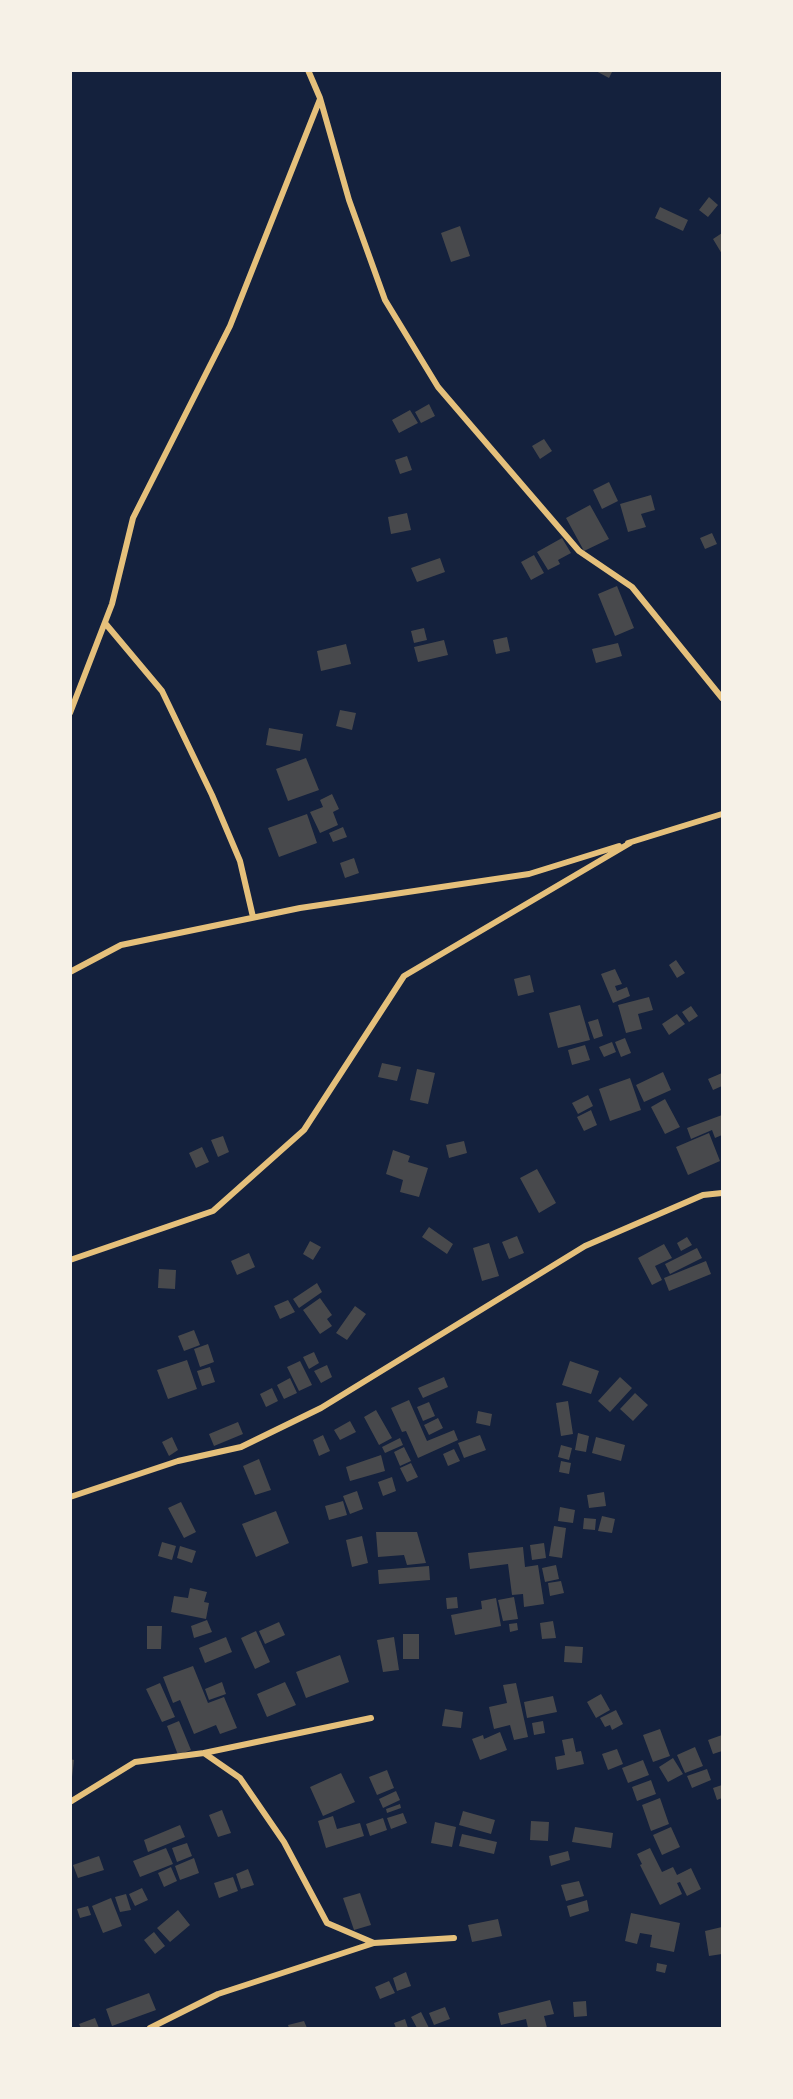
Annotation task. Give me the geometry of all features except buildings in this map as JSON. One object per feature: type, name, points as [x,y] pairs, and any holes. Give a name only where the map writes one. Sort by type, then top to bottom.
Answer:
[{"type":"street","points":[[308,70],[320,98],[349,200],[385,300],[438,387],[579,551],[632,587],[723,698]]},
{"type":"street","points":[[70,713],[112,604],[134,518],[230,326],[320,98]]},
{"type":"street","points":[[105,623],[162,691],[212,795],[240,861],[253,917]]},
{"type":"street","points":[[70,972],[121,945],[300,908],[529,874],[723,814]]},
{"type":"street","points":[[70,1260],[213,1211],[304,1130],[404,976],[630,843]]},
{"type":"street","points":[[70,1497],[178,1461],[241,1447],[321,1408],[585,1246],[703,1195],[723,1193]]},
{"type":"street","points":[[70,1802],[135,1762],[204,1753],[371,1718]]},
{"type":"street","points":[[204,1753],[240,1778],[284,1842],[327,1923],[374,1943]]},
{"type":"street","points":[[150,2028],[218,1994],[374,1943],[454,1938]]}]
